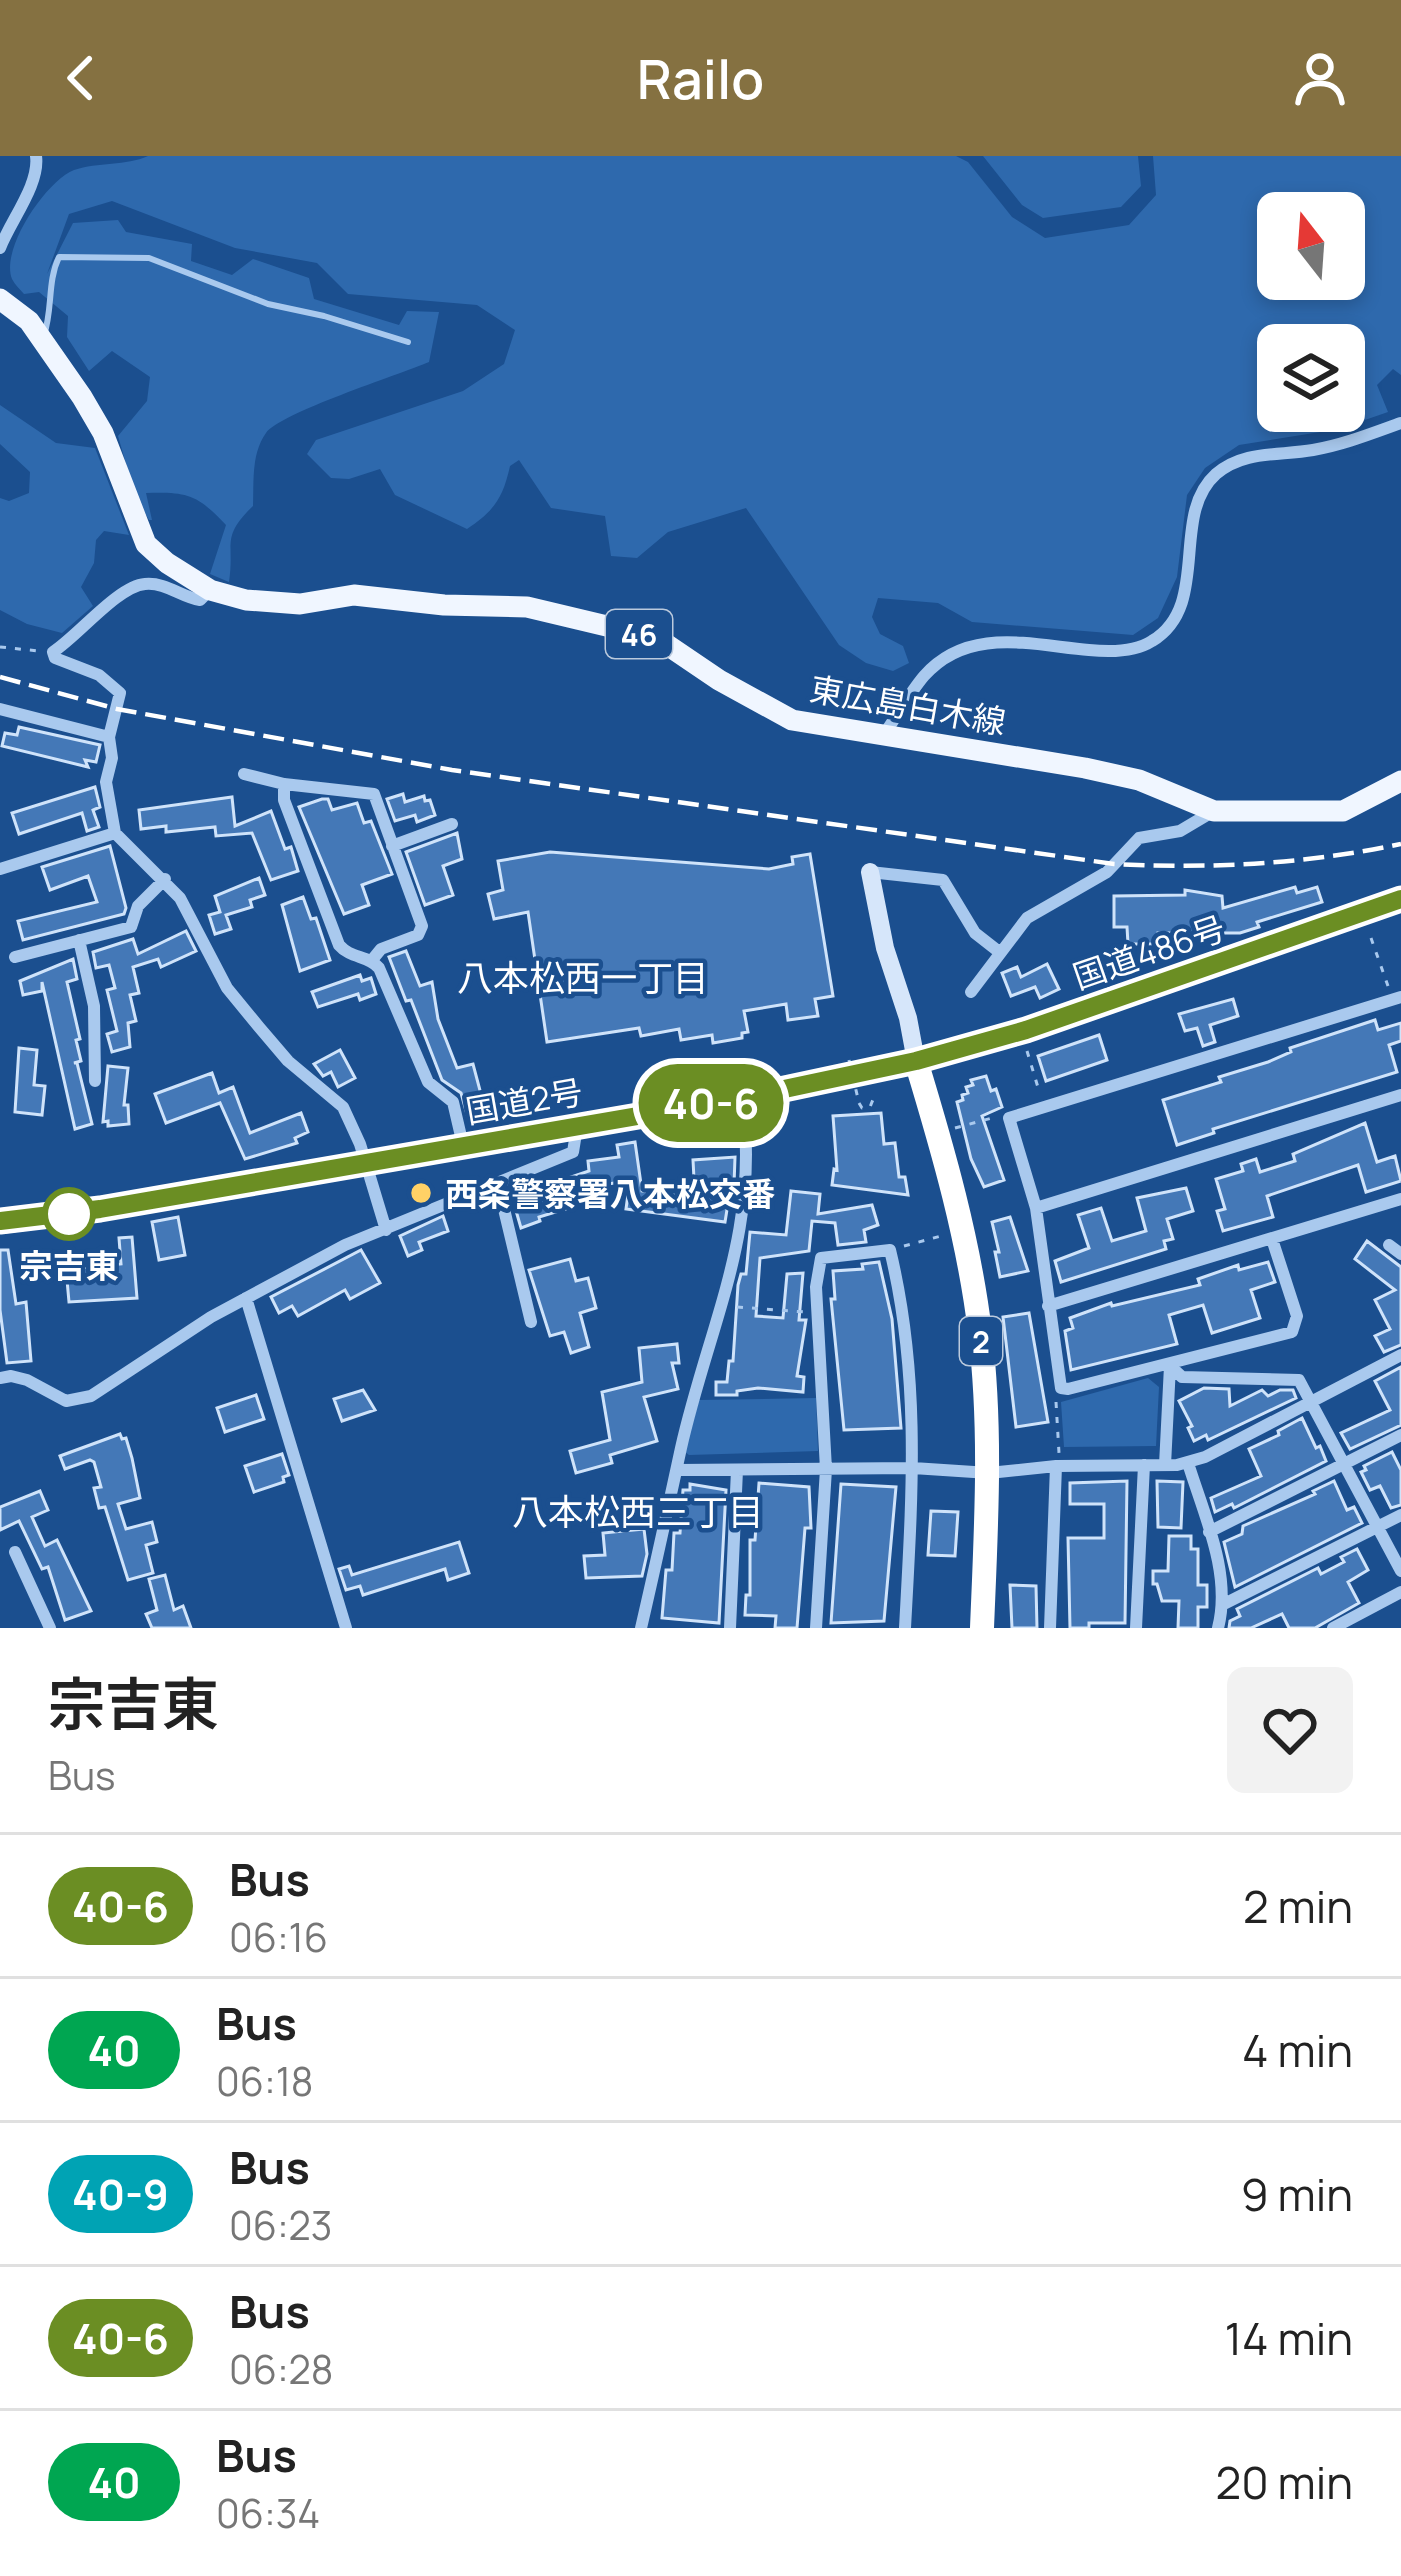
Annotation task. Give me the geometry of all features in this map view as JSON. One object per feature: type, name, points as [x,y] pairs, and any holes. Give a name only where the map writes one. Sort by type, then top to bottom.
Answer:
[{"type":"highway","name":"国道486号","points":[[916,1061],[1026,1030],[1401,899]]},
{"type":"highway","name":"国道2号","points":[[0,1222],[100,1209],[742,1098],[916,1061]]},
{"type":"highway","name":"2","points":[[916,1061],[969,1260],[980,1331],[989,1473],[982,1628]]},
{"type":"main road","name":"東広島白木線","points":[[1,302],[29,322],[103,433],[146,544],[210,590],[247,600],[299,604],[354,596],[527,607],[657,638],[719,680],[792,720],[1139,779],[1214,811],[1343,811],[1401,782]]},
{"type":"street","points":[[0,248],[13,214],[33,184],[36,156]]},
{"type":"street","points":[[882,737],[925,676],[951,654],[978,643],[1014,641],[1096,651],[1125,650],[1152,641],[1184,598],[1196,516],[1204,489],[1218,473],[1250,456],[1314,450],[1401,423]]},
{"type":"street","points":[[210,590],[200,601],[157,585],[125,590],[75,638],[53,652],[56,658],[99,675],[120,693],[109,737],[112,758],[106,782],[115,833],[180,898],[227,988],[288,1061],[343,1107],[386,1230]]},
{"type":"street","points":[[0,709],[109,737]]},
{"type":"street","points":[[244,773],[284,784],[374,794],[422,926],[418,935],[381,949],[372,960]]},
{"type":"street","points":[[284,784],[284,800],[339,945],[347,955],[372,960]]},
{"type":"street","points":[[971,992],[1027,918],[1107,872],[1139,838],[1180,831],[1214,811]]},
{"type":"street","points":[[392,846],[452,824]]},
{"type":"street","points":[[0,869],[115,833]]},
{"type":"street","points":[[916,1061],[870,872],[944,880],[975,933],[998,951]]},
{"type":"street","points":[[15,957],[130,927],[138,906],[165,879]]},
{"type":"street","points":[[79,940],[94,1006],[95,1081]]},
{"type":"street","points":[[372,960],[428,1082],[453,1102],[463,1145]]},
{"type":"street","points":[[1272,1239],[1298,1316],[1292,1332],[1170,1366],[1061,1388],[1036,1208],[1009,1118],[1397,998]]},
{"type":"street","points":[[1036,1208],[1401,1096]]},
{"type":"street","points":[[641,1628],[747,1194],[742,1098]]},
{"type":"street","points":[[0,1378],[27,1380],[53,1396],[79,1401],[246,1298],[345,1245],[573,1152],[577,1126]]},
{"type":"street","points":[[499,1184],[531,1322]]},
{"type":"street","points":[[1048,1306],[1401,1198]]},
{"type":"street","points":[[816,1628],[826,1469],[816,1287],[821,1258],[890,1250],[904,1306],[914,1403],[905,1628]]},
{"type":"street","points":[[246,1298],[346,1628]]},
{"type":"street","points":[[677,1470],[913,1468],[989,1473],[1058,1460],[1188,1463],[1401,1355]]},
{"type":"street","points":[[1170,1366],[1182,1377],[1299,1380],[1401,1571]]},
{"type":"street","points":[[1165,1465],[1170,1366]]},
{"type":"street","points":[[1209,1532],[1401,1435]]},
{"type":"street","points":[[1050,1628],[1058,1460]]},
{"type":"street","points":[[1188,1463],[1224,1604],[1218,1628]]},
{"type":"street","points":[[1136,1628],[1144,1465]]},
{"type":"street","points":[[730,1628],[737,1470]]},
{"type":"street","points":[[1224,1604],[1401,1515]]},
{"type":"street","points":[[15,1552],[50,1628]]},
{"type":"street","points":[[1333,1628],[1401,1592]]},
{"type":"lane","points":[[41,338],[46,332],[50,277],[59,257],[149,258],[268,304],[408,342]]},
{"type":"path","points":[[0,647],[53,652]]},
{"type":"path","points":[[1371,938],[1397,998]]},
{"type":"path","points":[[1026,1049],[1044,1107]]},
{"type":"path","points":[[849,1060],[859,1103],[865,1108]]},
{"type":"path","points":[[865,1108],[876,1092]]},
{"type":"path","points":[[859,1103],[862,1098],[870,1100],[865,1108]]},
{"type":"path","points":[[953,1129],[998,1116],[1009,1118]]},
{"type":"path","points":[[890,1250],[947,1234]]},
{"type":"path","points":[[723,1305],[818,1313]]},
{"type":"path","points":[[1058,1460],[1056,1400],[1061,1388]]},
{"type":"shaded area","points":[[148,156],[956,156],[968,162],[1012,217],[1045,238],[1129,225],[1156,195],[1153,156],[1401,156],[1401,375],[1393,369],[1377,385],[1388,412],[1365,420],[1365,324],[1257,324],[1257,432],[1320,432],[1239,445],[1205,468],[1187,495],[1177,577],[1158,618],[1133,635],[972,622],[938,603],[878,598],[872,617],[880,634],[903,646],[909,663],[893,671],[866,663],[839,645],[746,508],[668,532],[637,558],[611,556],[605,516],[551,508],[519,460],[510,466],[496,503],[467,529],[395,495],[380,469],[349,479],[331,478],[307,454],[316,440],[463,391],[504,364],[515,330],[477,305],[348,294],[317,263],[235,248],[112,201],[69,214],[47,274],[73,223],[118,220],[126,232],[192,244],[191,261],[232,275],[253,259],[309,278],[314,299],[399,325],[407,311],[439,312],[429,362],[316,405],[266,433],[256,459],[253,506],[232,534],[229,582],[210,574],[226,525],[216,515],[190,497],[146,493],[149,520],[135,495],[118,436],[147,401],[150,377],[112,351],[89,371],[67,337],[68,316],[39,292],[24,294],[12,279],[10,266],[19,234],[51,187],[74,170]]},
{"type":"shaded area","points":[[983,156],[1138,156],[1141,186],[1121,207],[1043,218],[1022,205]]},
{"type":"shaded area","points":[[0,405],[56,443],[95,448],[129,535],[104,531],[96,540],[94,563],[81,587],[93,606],[62,633],[27,624],[0,610],[0,498],[9,501],[29,493],[30,472],[0,444]]},
{"type":"shaded area","points":[[1148,1378],[1159,1387],[1156,1446],[1064,1447],[1061,1402]]},
{"type":"shaded area","points":[[816,1398],[818,1451],[685,1452],[699,1400]]},
{"type":"building","points":[[19,727],[100,745],[96,762],[85,760],[88,767],[2,746],[5,733],[17,735]]},
{"type":"building","points":[[95,787],[100,807],[93,810],[99,827],[87,831],[82,813],[19,834],[12,813]]},
{"type":"building","points":[[403,794],[405,802],[424,796],[435,815],[417,822],[415,815],[395,821],[387,799]]},
{"type":"building","points":[[232,797],[235,826],[271,811],[298,871],[271,880],[252,833],[216,836],[215,827],[166,832],[166,826],[141,829],[139,810]]},
{"type":"building","points":[[328,799],[332,810],[357,803],[364,823],[371,821],[392,874],[362,885],[369,905],[344,914],[299,807]]},
{"type":"building","points":[[457,833],[462,859],[443,866],[453,895],[425,905],[406,852]]},
{"type":"building","points":[[110,846],[124,914],[23,940],[18,921],[97,902],[88,876],[50,890],[42,867]]},
{"type":"building","points":[[550,852],[769,869],[810,854],[833,996],[815,999],[818,1016],[788,1020],[786,1004],[744,1011],[748,1032],[742,1038],[713,1043],[712,1035],[681,1040],[679,1029],[641,1036],[639,1028],[547,1042],[528,912],[494,919],[488,894],[503,890],[498,861]]},
{"type":"building","points":[[259,878],[265,895],[250,900],[252,907],[226,915],[231,929],[215,934],[209,915],[220,912],[215,896]]},
{"type":"building","points":[[1295,887],[1297,893],[1317,887],[1322,902],[1257,922],[1259,927],[1240,933],[1158,933],[1158,944],[1128,944],[1127,927],[1114,927],[1114,896],[1185,895],[1185,890],[1222,896],[1223,908]]},
{"type":"building","points":[[303,897],[311,919],[316,918],[330,960],[300,971],[282,905]]},
{"type":"building","points":[[186,931],[196,951],[161,967],[158,959],[133,967],[139,993],[130,995],[136,1021],[128,1023],[130,1047],[112,1052],[107,1034],[117,1031],[107,990],[115,988],[109,965],[96,968],[93,952],[133,939],[138,954]]},
{"type":"building","points":[[406,951],[420,986],[432,982],[438,1019],[457,1068],[473,1064],[486,1113],[468,1118],[461,1093],[442,1080],[389,957]]},
{"type":"building","points":[[73,959],[77,979],[67,982],[81,1061],[74,1063],[92,1124],[75,1129],[42,982],[42,991],[23,995],[20,981]]},
{"type":"building","points":[[1047,964],[1059,989],[1040,998],[1035,987],[1011,996],[1002,973],[1017,967],[1021,977]]},
{"type":"building","points":[[360,975],[362,981],[371,978],[376,994],[360,1000],[358,994],[318,1007],[312,992]]},
{"type":"building","points":[[1233,999],[1238,1016],[1210,1025],[1215,1042],[1203,1046],[1197,1028],[1185,1031],[1179,1014]]},
{"type":"building","points":[[1375,1020],[1378,1030],[1401,1023],[1401,1041],[1389,1045],[1397,1072],[1213,1129],[1214,1133],[1177,1145],[1163,1100],[1221,1082],[1219,1077],[1268,1062],[1291,1052],[1290,1048]]},
{"type":"building","points":[[1099,1035],[1107,1060],[1046,1081],[1038,1056]]},
{"type":"building","points":[[19,1048],[37,1050],[34,1085],[45,1086],[42,1115],[15,1112]]},
{"type":"building","points":[[340,1050],[355,1078],[338,1087],[331,1072],[323,1076],[314,1064]]},
{"type":"building","points":[[108,1066],[128,1068],[124,1105],[128,1105],[129,1124],[108,1126],[108,1121],[103,1122]]},
{"type":"building","points":[[212,1073],[219,1093],[233,1087],[250,1133],[301,1113],[308,1132],[295,1138],[297,1143],[245,1159],[220,1103],[166,1123],[155,1094]]},
{"type":"building","points":[[986,1076],[1002,1107],[982,1116],[1004,1180],[984,1187],[971,1159],[957,1102],[968,1093],[971,1080]]},
{"type":"building","points":[[881,1113],[884,1144],[895,1143],[899,1177],[905,1177],[908,1195],[832,1185],[837,1170],[833,1116]]},
{"type":"building","points":[[1365,1123],[1377,1162],[1395,1156],[1401,1181],[1366,1192],[1358,1165],[1267,1196],[1273,1217],[1223,1231],[1217,1211],[1225,1209],[1216,1179],[1243,1171],[1241,1164],[1256,1159],[1260,1172],[1295,1161],[1293,1154]]},
{"type":"building","points":[[635,1142],[642,1191],[695,1198],[693,1160],[735,1157],[725,1222],[626,1209],[630,1180],[587,1188],[592,1201],[539,1217],[540,1221],[521,1228],[512,1197],[589,1171],[588,1161],[619,1157],[617,1145]]},
{"type":"building","points":[[1186,1188],[1193,1211],[1167,1219],[1173,1239],[1164,1241],[1166,1249],[1061,1282],[1055,1261],[1089,1248],[1078,1215],[1101,1208],[1112,1241],[1146,1231],[1137,1198]]},
{"type":"building","points":[[791,1191],[820,1194],[818,1214],[872,1205],[878,1225],[864,1230],[866,1242],[838,1245],[835,1223],[812,1221],[809,1251],[760,1258],[756,1316],[783,1318],[787,1274],[803,1273],[799,1320],[806,1320],[797,1376],[804,1377],[803,1392],[758,1388],[716,1395],[716,1382],[727,1382],[729,1361],[733,1361],[738,1285],[741,1274],[746,1274],[750,1232],[786,1235]]},
{"type":"building","points":[[443,1216],[448,1231],[419,1242],[422,1250],[408,1256],[400,1236]]},
{"type":"building","points":[[178,1217],[185,1255],[159,1260],[152,1222]]},
{"type":"building","points":[[1010,1217],[1028,1271],[1000,1277],[992,1222]]},
{"type":"building","points":[[132,1237],[137,1298],[69,1302],[66,1269],[121,1264],[119,1238]]},
{"type":"building","points":[[1367,1241],[1401,1267],[1401,1345],[1384,1352],[1375,1336],[1390,1329],[1375,1300],[1395,1290],[1355,1259]]},
{"type":"building","points":[[0,1250],[8,1250],[16,1304],[26,1302],[31,1361],[7,1363],[0,1310]]},
{"type":"building","points":[[361,1250],[380,1283],[350,1299],[345,1290],[298,1316],[292,1306],[279,1313],[271,1297]]},
{"type":"building","points":[[570,1259],[576,1281],[588,1278],[596,1308],[580,1313],[589,1347],[571,1353],[564,1332],[550,1336],[529,1270]]},
{"type":"building","points":[[879,1262],[892,1319],[901,1428],[844,1430],[831,1299],[835,1299],[833,1271],[863,1269],[862,1264]]},
{"type":"building","points":[[1268,1262],[1275,1282],[1251,1290],[1260,1318],[1212,1333],[1203,1305],[1169,1315],[1177,1344],[1071,1370],[1065,1331],[1073,1328],[1070,1318],[1111,1303],[1200,1285],[1198,1279],[1238,1265],[1239,1270]]},
{"type":"building","points":[[1029,1313],[1048,1422],[1016,1427],[1003,1317]]},
{"type":"building","points":[[677,1344],[679,1363],[672,1363],[678,1389],[644,1397],[657,1441],[610,1455],[612,1463],[576,1473],[570,1451],[610,1440],[602,1392],[642,1382],[639,1348]]},
{"type":"building","points":[[1401,1367],[1401,1425],[1350,1449],[1341,1433],[1390,1410],[1375,1381]]},
{"type":"building","points":[[1204,1388],[1229,1389],[1230,1406],[1262,1390],[1268,1396],[1293,1390],[1296,1398],[1208,1440],[1206,1435],[1194,1441],[1179,1401]]},
{"type":"building","points":[[363,1390],[375,1410],[342,1421],[334,1399]]},
{"type":"building","points":[[256,1395],[264,1419],[225,1432],[217,1408]]},
{"type":"building","points":[[1302,1418],[1326,1461],[1234,1508],[1232,1504],[1215,1512],[1211,1498],[1261,1476],[1249,1449]]},
{"type":"building","points":[[120,1434],[126,1438],[140,1498],[118,1504],[126,1529],[152,1522],[157,1542],[146,1545],[153,1573],[128,1580],[105,1507],[99,1508],[94,1488],[101,1487],[94,1462],[65,1469],[60,1456]]},
{"type":"building","points":[[1392,1452],[1401,1470],[1401,1505],[1391,1508],[1380,1486],[1370,1490],[1361,1472]]},
{"type":"building","points":[[282,1454],[289,1475],[283,1477],[284,1482],[254,1492],[245,1466]]},
{"type":"building","points":[[1127,1481],[1125,1623],[1070,1628],[1068,1538],[1104,1538],[1104,1504],[1070,1504],[1070,1483]]},
{"type":"building","points":[[1157,1481],[1183,1482],[1181,1528],[1158,1527]]},
{"type":"building","points":[[1334,1481],[1347,1510],[1354,1507],[1362,1523],[1235,1587],[1224,1542],[1242,1534],[1243,1526]]},
{"type":"building","points":[[759,1483],[809,1487],[811,1528],[805,1528],[797,1628],[775,1628],[776,1616],[745,1615]]},
{"type":"building","points":[[690,1484],[726,1490],[719,1623],[662,1618],[666,1570],[672,1570],[683,1490],[690,1490]]},
{"type":"building","points":[[841,1484],[896,1487],[884,1621],[831,1623]]},
{"type":"building","points":[[40,1491],[48,1510],[32,1517],[45,1546],[57,1540],[91,1611],[65,1620],[48,1567],[42,1569],[19,1521],[0,1530],[0,1507]]},
{"type":"building","points":[[931,1511],[958,1512],[955,1556],[928,1555]]},
{"type":"building","points":[[644,1529],[647,1554],[642,1576],[586,1578],[584,1556],[605,1555],[603,1533]]},
{"type":"building","points":[[1169,1536],[1191,1536],[1191,1549],[1198,1549],[1198,1585],[1207,1585],[1207,1607],[1198,1607],[1198,1628],[1178,1628],[1179,1601],[1162,1601],[1153,1584],[1153,1571],[1168,1571]]},
{"type":"building","points":[[459,1542],[469,1573],[448,1580],[445,1569],[363,1595],[360,1586],[346,1590],[339,1569],[349,1566],[352,1575]]},
{"type":"building","points":[[1357,1549],[1368,1570],[1348,1582],[1359,1603],[1315,1628],[1289,1628],[1282,1614],[1251,1628],[1229,1628],[1230,1621],[1240,1616],[1237,1609],[1318,1568],[1321,1574]]},
{"type":"building","points":[[165,1575],[174,1610],[183,1606],[191,1628],[152,1628],[146,1614],[157,1610],[149,1579]]},
{"type":"building","points":[[1010,1585],[1036,1586],[1037,1628],[1012,1628]]},
{"type":"railway","points":[[0,677],[117,709],[452,770],[1114,864],[1258,863],[1401,844]]},
{"type":"bus line","name":"40-6","points":[[0,1221],[100,1209],[829,1081],[1026,1030],[1401,899]]},
{"type":"place","name":"西条警察署八本松交番","points":[[421,1193]]},
{"type":"place","name":"宗吉東","points":[[69,1214]]},
{"type":"district","name":"八本松西一丁目","points":[[583,977]]},
{"type":"district","name":"八本松西三丁目","points":[[638,1511]]}]
